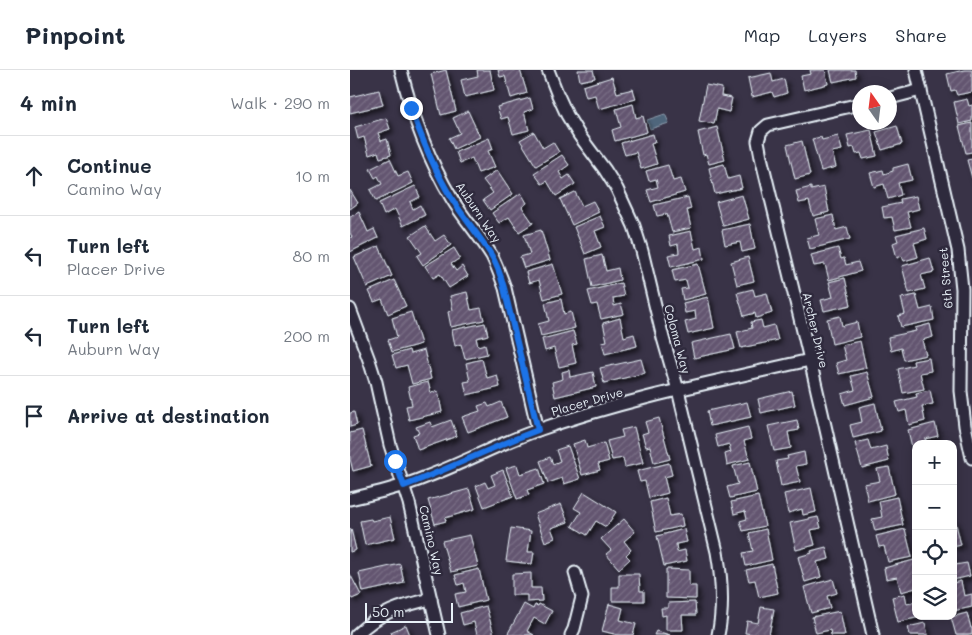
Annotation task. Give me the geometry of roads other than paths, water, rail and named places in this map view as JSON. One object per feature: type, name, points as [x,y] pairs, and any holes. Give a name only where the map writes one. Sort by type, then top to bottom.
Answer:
[{"type":"street","name":"Auburn Way","points":[[401,70],[411,108],[432,162],[461,214],[490,254],[500,275],[538,430]]},
{"type":"street","name":"Coloma Way","points":[[548,70],[567,114],[617,189],[634,226],[642,251],[711,524],[721,574],[723,596],[718,635]]},
{"type":"street","name":"6th Street","points":[[916,70],[958,250],[966,374],[962,408],[972,458]]},
{"type":"street","points":[[897,96],[921,90]]},
{"type":"street","name":"Archer Drive","points":[[852,106],[768,125],[761,131],[758,141],[873,635]]},
{"type":"street","name":"Camino Way","points":[[350,309],[371,367],[390,445],[409,504],[439,635]]},
{"type":"street","name":"Placer Drive","points":[[350,499],[404,486],[538,430],[678,390],[810,360]]},
{"type":"street","points":[[571,635],[582,597],[575,572]]},
{"type":"street","points":[[356,635],[381,615],[431,599]]},
{"type":"water","points":[[665,114],[669,123],[650,129],[647,120]]}]
